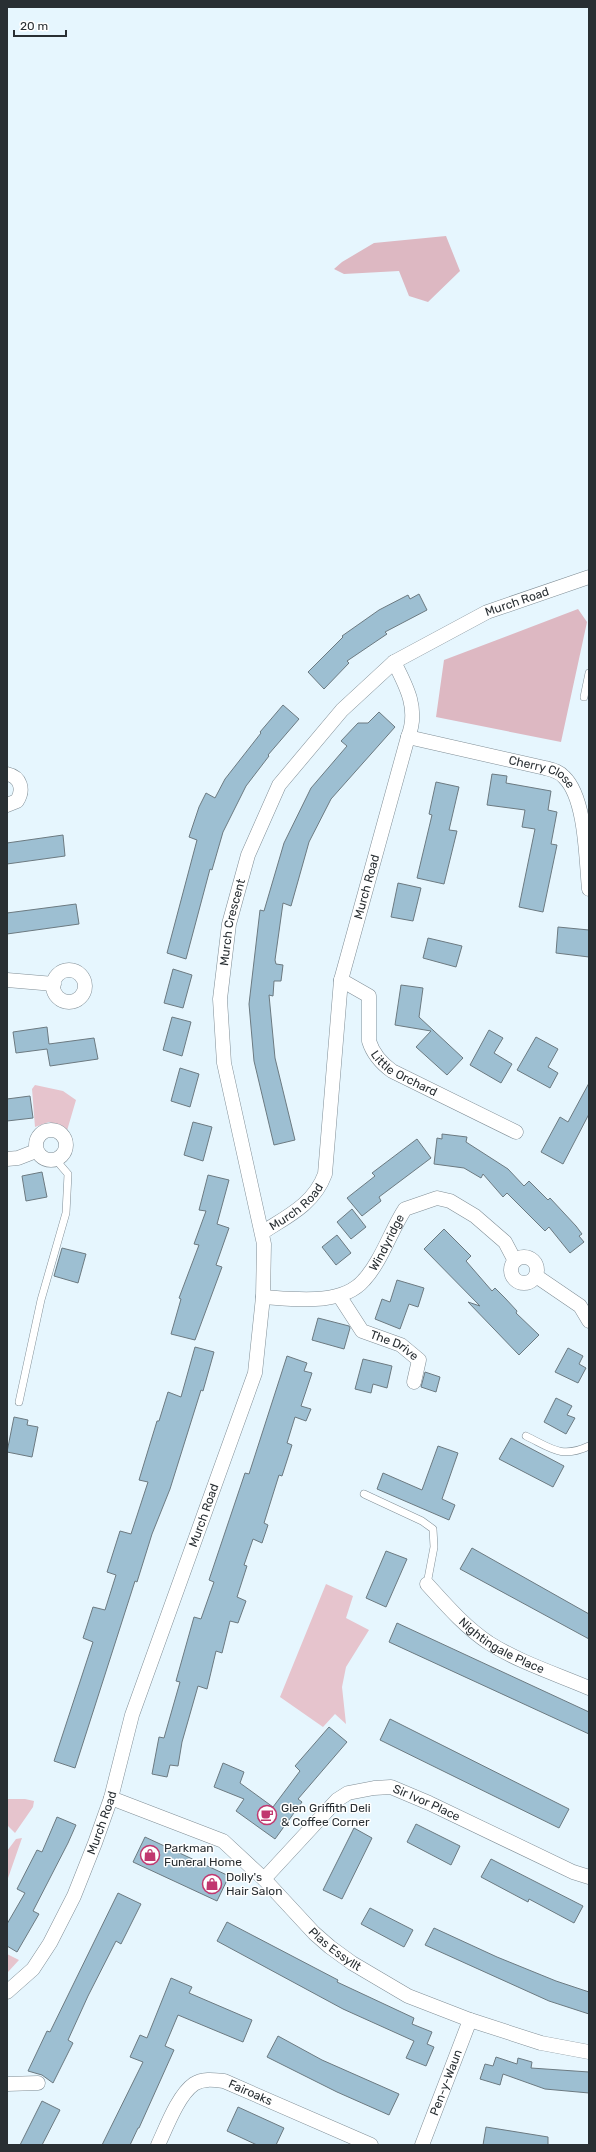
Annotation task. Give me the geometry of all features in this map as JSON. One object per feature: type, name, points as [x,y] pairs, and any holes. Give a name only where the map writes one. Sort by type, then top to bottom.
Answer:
[{"type":"street","name":"Murch Road","points":[[7,1992],[32,1969],[50,1943],[76,1890],[111,1798],[132,1715],[255,1373],[263,1297],[265,1256],[263,1232],[300,1209],[319,1187],[325,1174],[341,980],[412,726],[413,711],[408,689],[394,662],[487,612],[589,577]]},
{"type":"street","name":"Murch Crescent","points":[[263,1232],[224,1064],[220,999],[229,924],[248,855],[279,785],[342,710],[394,662]]},
{"type":"street","name":"Cherry Close","points":[[408,737],[545,768],[556,771],[564,776],[573,788],[580,805],[589,889]]},
{"type":"street","points":[[7,774],[16,778],[19,782],[21,791],[17,801],[7,805]]},
{"type":"street","points":[[7,980],[54,984]]},
{"type":"street","name":"Little Orchard","points":[[341,980],[369,996],[369,1041],[371,1049],[383,1064],[392,1071],[516,1132]]},
{"type":"street","points":[[45,1131],[57,1131],[66,1140],[65,1152],[56,1160],[44,1160],[36,1151],[36,1139],[45,1131]]},
{"type":"street","points":[[7,1158],[18,1158],[36,1151]]},
{"type":"street","name":"Windyridge","points":[[263,1297],[297,1299],[340,1296],[353,1290],[365,1280],[406,1209],[437,1198],[450,1201],[475,1216],[505,1242],[515,1260],[524,1257],[533,1261],[536,1266],[536,1276],[580,1306],[589,1321]]},
{"type":"street","name":"The Drive","points":[[340,1296],[362,1331],[401,1345],[419,1360],[414,1382]]},
{"type":"street","name":"Nightingale Place","points":[[427,1584],[461,1621],[489,1643],[524,1661],[589,1688]]},
{"type":"street","name":"Sir Ivor Place","points":[[264,1879],[337,1800],[348,1793],[374,1788],[391,1787],[429,1802],[573,1872],[589,1877]]},
{"type":"street","name":"Plas Essyllt","points":[[111,1798],[223,1841],[264,1879],[314,1933],[352,1963],[408,1996],[470,2020],[541,2043],[589,2052]]},
{"type":"street","name":"Pen-y-Waun","points":[[422,2145],[470,2020]]},
{"type":"street","name":"Fairoaks","points":[[158,2145],[185,2094],[194,2084],[209,2080],[224,2081],[371,2145]]},
{"type":"street","points":[[7,2084],[38,2083]]},
{"type":"lane","points":[[584,697],[589,673]]},
{"type":"lane","points":[[18,1402],[41,1300],[66,1213],[68,1174],[56,1160]]},
{"type":"lane","points":[[526,1436],[562,1453],[576,1452],[589,1446]]},
{"type":"lane","points":[[364,1494],[422,1521],[433,1529],[434,1547],[427,1584]]},
{"type":"shaded area","points":[[446,236],[460,271],[428,302],[409,296],[399,271],[344,274],[334,269],[342,262],[374,243]]},
{"type":"shaded area","points":[[578,609],[587,622],[561,742],[436,717],[444,660]]},
{"type":"shaded area","points":[[35,1085],[63,1091],[76,1100],[66,1134],[62,1126],[49,1122],[35,1127],[32,1089]]},
{"type":"shaded area","points":[[326,1584],[353,1596],[346,1618],[369,1630],[346,1667],[342,1687],[346,1724],[335,1714],[323,1727],[280,1697]]},
{"type":"shaded area","points":[[7,1799],[25,1799],[34,1801],[33,1807],[15,1833],[7,1825]]},
{"type":"shaded area","points":[[22,1838],[7,1881],[7,1851],[16,1839]]},
{"type":"shaded area","points":[[7,1954],[19,1960],[8,1972],[7,1972]]},
{"type":"building","points":[[419,594],[427,610],[385,632],[387,634],[347,661],[349,663],[324,689],[308,672],[343,637],[342,636],[379,610],[408,595],[410,599]]},
{"type":"building","points":[[283,705],[299,719],[268,755],[269,756],[246,786],[223,832],[212,870],[210,869],[186,959],[167,953],[197,840],[189,837],[199,807],[206,793],[215,798],[225,779],[261,733],[260,732]]},
{"type":"building","points":[[379,712],[395,727],[331,799],[309,842],[291,906],[283,903],[275,960],[276,964],[283,965],[281,981],[274,981],[273,996],[269,995],[275,1058],[295,1140],[274,1145],[254,1061],[249,1004],[260,910],[264,911],[284,843],[311,788],[347,746],[341,741],[358,723],[368,723]]},
{"type":"building","points":[[492,774],[507,776],[506,783],[551,791],[548,810],[557,812],[551,844],[557,845],[543,912],[519,907],[535,829],[522,827],[525,810],[487,805]]},
{"type":"building","points":[[436,782],[459,787],[449,830],[457,831],[444,884],[417,878],[432,815],[429,814]]},
{"type":"building","points":[[63,835],[65,856],[7,864],[7,843]]},
{"type":"building","points":[[398,883],[421,888],[413,921],[391,917]]},
{"type":"building","points":[[76,904],[79,924],[7,934],[7,913]]},
{"type":"building","points":[[558,927],[589,930],[589,957],[556,953]]},
{"type":"building","points":[[428,938],[462,946],[456,967],[423,958]]},
{"type":"building","points":[[173,969],[192,975],[183,1008],[164,1003]]},
{"type":"building","points":[[401,985],[423,988],[419,1017],[463,1058],[447,1075],[416,1047],[431,1031],[395,1025]]},
{"type":"building","points":[[172,1017],[191,1022],[182,1056],[163,1050]]},
{"type":"building","points":[[47,1027],[49,1044],[94,1038],[98,1059],[50,1066],[47,1049],[16,1053],[13,1032]]},
{"type":"building","points":[[489,1030],[503,1038],[494,1053],[512,1064],[501,1083],[470,1065]]},
{"type":"building","points":[[536,1037],[558,1049],[548,1067],[558,1073],[550,1088],[517,1070]]},
{"type":"building","points":[[180,1068],[199,1074],[190,1107],[171,1101]]},
{"type":"building","points":[[589,1083],[589,1114],[563,1164],[541,1152],[560,1117],[568,1122]]},
{"type":"building","points":[[30,1096],[33,1118],[7,1121],[7,1099]]},
{"type":"building","points":[[193,1122],[212,1127],[203,1161],[184,1155]]},
{"type":"building","points":[[442,1134],[467,1137],[466,1142],[508,1169],[524,1186],[529,1181],[548,1200],[550,1198],[576,1226],[582,1234],[579,1236],[584,1242],[570,1253],[549,1227],[545,1231],[507,1193],[503,1197],[483,1174],[481,1178],[464,1168],[434,1164],[437,1138],[442,1139]]},
{"type":"building","points":[[417,1139],[431,1158],[379,1197],[381,1201],[362,1216],[347,1198],[375,1176],[372,1173]]},
{"type":"building","points":[[42,1172],[47,1197],[26,1201],[22,1176]]},
{"type":"building","points":[[208,1175],[229,1180],[217,1224],[229,1228],[216,1265],[222,1267],[195,1340],[171,1334],[181,1299],[179,1298],[199,1245],[194,1244],[206,1211],[199,1210]]},
{"type":"building","points":[[352,1209],[366,1227],[351,1239],[337,1222]]},
{"type":"building","points":[[444,1229],[471,1256],[466,1261],[492,1291],[495,1288],[517,1311],[516,1313],[539,1335],[519,1355],[468,1302],[480,1306],[424,1249]]},
{"type":"building","points":[[337,1235],[351,1253],[336,1265],[322,1247]]},
{"type":"building","points":[[62,1248],[86,1254],[78,1283],[54,1276]]},
{"type":"building","points":[[397,1280],[424,1288],[418,1307],[409,1304],[400,1329],[375,1319],[382,1299],[390,1302]]},
{"type":"building","points":[[318,1318],[349,1326],[350,1328],[344,1349],[312,1340]]},
{"type":"building","points":[[195,1347],[214,1352],[203,1391],[201,1390],[170,1489],[152,1534],[137,1582],[135,1581],[75,1768],[54,1761],[93,1642],[83,1638],[93,1607],[105,1610],[116,1575],[107,1572],[120,1531],[131,1534],[148,1482],[139,1480],[157,1421],[159,1421],[168,1392],[181,1397]]},
{"type":"building","points":[[568,1348],[583,1356],[579,1364],[586,1368],[578,1383],[555,1372]]},
{"type":"building","points":[[287,1356],[307,1363],[304,1371],[312,1373],[301,1406],[311,1409],[306,1421],[295,1417],[287,1443],[292,1445],[282,1476],[279,1475],[264,1523],[268,1525],[262,1543],[253,1539],[244,1565],[247,1566],[237,1597],[246,1601],[238,1623],[230,1621],[222,1653],[216,1651],[207,1689],[198,1686],[182,1742],[178,1766],[170,1765],[167,1777],[152,1774],[159,1737],[164,1738],[180,1682],[176,1681],[194,1617],[201,1619],[214,1582],[209,1580],[245,1473],[249,1474]]},
{"type":"building","points":[[363,1359],[392,1366],[387,1388],[373,1384],[371,1393],[355,1389]]},
{"type":"building","points":[[425,1372],[440,1377],[436,1392],[421,1387]]},
{"type":"building","points":[[556,1398],[572,1406],[567,1415],[575,1418],[566,1434],[544,1422]]},
{"type":"building","points":[[14,1417],[28,1420],[27,1425],[38,1427],[32,1457],[7,1452]]},
{"type":"building","points":[[511,1438],[564,1466],[553,1487],[499,1459]]},
{"type":"building","points":[[438,1446],[458,1453],[442,1499],[455,1505],[449,1520],[377,1489],[383,1473],[422,1490]]},
{"type":"building","points":[[472,1548],[589,1614],[589,1639],[460,1569]]},
{"type":"building","points":[[386,1551],[407,1559],[386,1607],[366,1598]]},
{"type":"building","points":[[397,1623],[589,1712],[589,1734],[389,1642]]},
{"type":"building","points":[[390,1719],[569,1809],[559,1828],[380,1740]]},
{"type":"building","points":[[329,1727],[347,1742],[298,1799],[302,1802],[275,1839],[236,1811],[244,1799],[214,1787],[223,1763],[244,1772],[240,1783],[273,1807],[300,1771],[295,1766]]},
{"type":"building","points":[[57,1817],[76,1825],[33,1911],[39,1914],[17,1952],[7,1946],[7,1924],[25,1893],[17,1889],[37,1850],[42,1852]]},
{"type":"building","points":[[416,1824],[460,1846],[451,1865],[407,1842]]},
{"type":"building","points":[[354,1828],[372,1838],[342,1899],[323,1890]]},
{"type":"building","points":[[145,1837],[229,1876],[217,1901],[133,1862]]},
{"type":"building","points":[[491,1859],[583,1906],[574,1923],[529,1899],[528,1902],[481,1877]]},
{"type":"building","points":[[118,1893],[141,1904],[121,1944],[116,1941],[88,1996],[68,2040],[73,2043],[53,2083],[42,2075],[28,2071],[47,2031],[50,2032]]},
{"type":"building","points":[[370,1908],[413,1930],[404,1947],[361,1924]]},
{"type":"building","points":[[227,1922],[338,1980],[337,1982],[414,2018],[412,2024],[432,2032],[427,2044],[434,2047],[426,2066],[406,2058],[414,2041],[343,2009],[217,1941]]},
{"type":"building","points":[[434,1928],[497,1957],[556,1981],[589,1992],[589,2014],[549,2001],[425,1945]]},
{"type":"building","points":[[171,1978],[192,1987],[189,1993],[252,2020],[243,2042],[178,2015],[165,2046],[174,2050],[130,2145],[102,2145],[143,2062],[130,2057],[140,2035],[147,2038]]},
{"type":"building","points":[[278,2036],[322,2060],[399,2094],[389,2115],[337,2092],[267,2057]]},
{"type":"building","points":[[496,2057],[517,2064],[518,2058],[532,2062],[531,2068],[589,2072],[589,2093],[545,2089],[503,2074],[500,2085],[480,2079],[485,2064],[493,2066]]},
{"type":"building","points":[[42,2101],[60,2110],[42,2145],[20,2145]]},
{"type":"building","points":[[238,2107],[284,2128],[276,2145],[257,2145],[227,2131]]},
{"type":"building","points":[[486,2127],[548,2137],[548,2145],[483,2145]]},
{"type":"place","name":"Glen Griffith Deli & Coffee Corner","points":[[267,1815]]},
{"type":"place","name":"Parkman Funeral Home","points":[[150,1855]]},
{"type":"place","name":"Dolly's Hair Salon","points":[[212,1884]]}]
